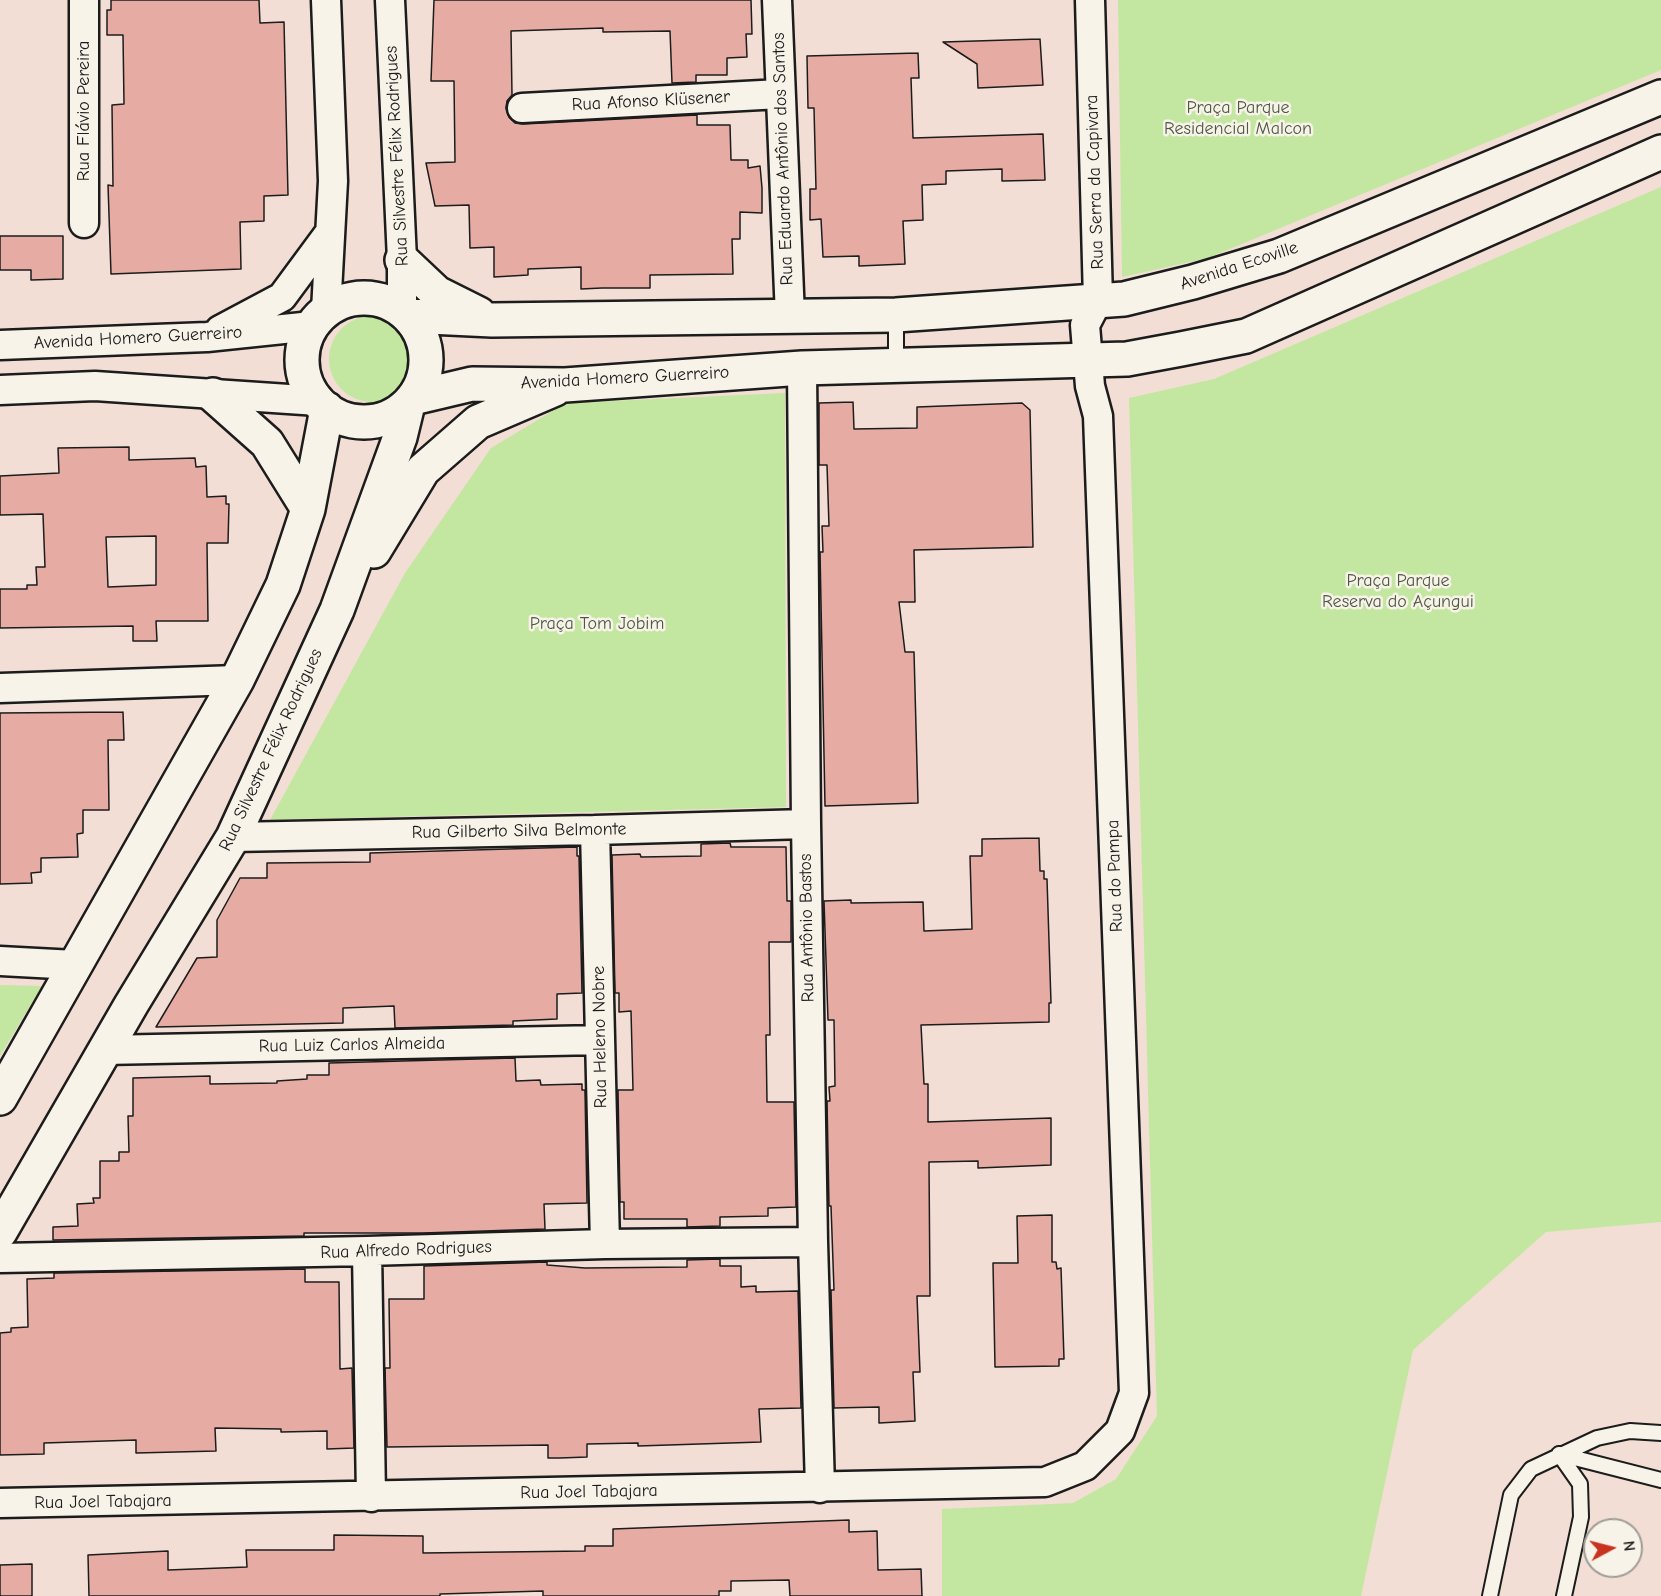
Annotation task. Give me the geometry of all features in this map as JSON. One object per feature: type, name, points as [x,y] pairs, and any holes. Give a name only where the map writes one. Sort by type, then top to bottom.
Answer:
[{"type":"street","name":"Rua Flávio Pereira","points":[[84,0],[84,223]]},
{"type":"street","points":[[319,319],[330,231],[333,181],[326,0]]},
{"type":"street","name":"Rua Silvestre Félix Rodrigues","points":[[390,0],[405,314]]},
{"type":"street","name":"Rua Eduardo Antônio dos Santos","points":[[777,0],[790,317]]},
{"type":"street","name":"Rua Serra da Capivara","points":[[1087,360],[1085,325],[1098,300],[1090,0]]},
{"type":"street","name":"Rua Afonso Klüsener","points":[[522,108],[780,94]]},
{"type":"street","name":"Avenida Ecoville","points":[[790,317],[896,315],[1124,299],[1166,289],[1279,256],[1661,97]]},
{"type":"street","points":[[802,368],[1127,359],[1246,336],[1661,152]]},
{"type":"street","points":[[207,338],[282,297],[330,231]]},
{"type":"street","points":[[402,260],[437,293],[492,320]]},
{"type":"street","points":[[356,298],[372,298],[388,303],[405,314],[419,331],[425,348],[426,366],[421,383],[410,401],[390,417],[368,422],[346,420],[322,405],[308,384],[302,365],[304,345],[319,319],[339,303],[356,298]]},
{"type":"street","points":[[405,314],[492,320],[790,317]]},
{"type":"street","name":"Avenida Homero Guerreiro","points":[[0,345],[207,338],[319,319]]},
{"type":"street","name":"Rua do Pampa","points":[[1087,360],[1098,416],[1134,1393]]},
{"type":"street","name":"Avenida Homero Guerreiro","points":[[410,401],[472,384],[565,385],[802,368]]},
{"type":"street","name":"Rua Antônio Bastos","points":[[802,368],[806,824],[813,1242],[820,1488]]},
{"type":"street","points":[[337,610],[423,470],[478,422],[565,385]]},
{"type":"street","points":[[0,390],[95,386],[322,405]]},
{"type":"street","points":[[213,395],[267,443],[308,508]]},
{"type":"street","name":"Rua Silvestre Félix Rodrigues","points":[[0,1232],[104,1050],[233,837],[337,610],[400,437],[410,401]]},
{"type":"street","points":[[0,1098],[237,681],[283,585],[308,508],[322,405]]},
{"type":"street","points":[[0,688],[237,681]]},
{"type":"street","name":"Rua Gilberto Silva Belmonte","points":[[233,837],[806,824]]},
{"type":"street","name":"Rua Heleno Nobre","points":[[596,830],[605,1244]]},
{"type":"street","points":[[0,961],[75,965]]},
{"type":"street","name":"Rua Luiz Carlos Almeida","points":[[104,1050],[600,1040]]},
{"type":"street","name":"Rua Alfredo Rodrigues","points":[[0,1258],[605,1244],[813,1242]]},
{"type":"street","points":[[367,1251],[371,1497]]},
{"type":"street","name":"Rua Joel Tabajara","points":[[0,1503],[1045,1482],[1085,1466],[1120,1431],[1134,1393]]},
{"type":"lane","points":[[896,315],[896,364]]},
{"type":"lane","points":[[1490,1596],[1510,1495],[1531,1468],[1597,1438],[1630,1431],[1661,1433]]},
{"type":"lane","points":[[1559,1454],[1661,1480]]},
{"type":"lane","points":[[1559,1454],[1580,1484],[1581,1517],[1564,1596]]},
{"type":"green space","name":"Praça Parque Residencial Malcon","points":[[1118,0],[1661,0],[1661,70],[1208,258],[1122,277]]},
{"type":"green space","name":"Praça Parque Reserva do Açungui","points":[[1661,187],[1661,1222],[1546,1232],[1413,1350],[1361,1596],[942,1596],[942,1509],[1073,1503],[1116,1479],[1157,1416],[1129,398],[1214,379]]},
{"type":"green space","points":[[372,316],[388,320],[402,329],[411,343],[415,359],[411,375],[402,389],[388,398],[372,402],[356,398],[342,389],[333,375],[329,359],[333,343],[342,329],[356,320]]},
{"type":"green space","name":"Praça Tom Jobim","points":[[785,393],[786,807],[270,820],[405,573],[491,448],[566,403]]},
{"type":"green space","points":[[0,985],[42,986],[0,1056]]},
{"type":"building","points":[[111,0],[259,0],[260,23],[284,22],[288,195],[264,196],[264,221],[240,222],[241,269],[111,274],[108,185],[113,186],[112,105],[124,104],[123,35],[107,35],[107,10],[111,10]]},
{"type":"building","points":[[434,0],[751,0],[752,34],[746,34],[747,57],[727,58],[727,75],[696,75],[696,82],[672,83],[670,31],[603,32],[603,28],[511,31],[512,95],[507,101],[506,108],[509,117],[515,123],[697,115],[697,125],[730,125],[731,160],[748,160],[748,168],[760,166],[762,188],[762,213],[740,212],[740,239],[732,239],[733,274],[650,275],[650,288],[581,289],[581,267],[528,269],[528,275],[494,277],[494,247],[470,248],[469,205],[435,206],[426,163],[455,162],[454,81],[431,81]]},
{"type":"building","points":[[1040,39],[1043,85],[978,88],[977,64],[943,42]]},
{"type":"building","points":[[918,53],[919,78],[911,78],[913,138],[1043,134],[1045,180],[1002,181],[1002,169],[946,171],[946,184],[922,185],[923,220],[903,221],[905,264],[859,266],[859,256],[823,257],[821,219],[810,220],[810,189],[816,189],[814,108],[808,108],[807,56]]},
{"type":"building","points":[[0,236],[63,236],[63,279],[31,280],[31,270],[0,270]]},
{"type":"building","points":[[853,402],[854,429],[917,428],[917,407],[1022,403],[1030,410],[1033,547],[914,550],[915,602],[899,602],[905,652],[914,652],[918,803],[825,806],[820,552],[823,552],[822,526],[829,526],[827,465],[819,465],[819,403]]},
{"type":"building","points":[[129,447],[129,460],[195,458],[196,467],[206,466],[207,497],[226,496],[226,504],[229,504],[228,543],[207,543],[208,621],[156,621],[157,641],[133,641],[133,626],[0,628],[0,589],[27,589],[27,585],[37,585],[36,567],[45,567],[43,514],[0,515],[0,476],[59,473],[58,448]],"holes":[[[156,536],[156,585],[108,587],[106,537]]]},
{"type":"building","points":[[123,712],[124,740],[108,740],[109,810],[83,810],[83,833],[77,834],[78,857],[41,858],[41,872],[31,873],[32,883],[0,884],[0,713]]},
{"type":"building","points":[[1039,838],[1040,871],[1044,871],[1044,879],[1047,879],[1051,1003],[1049,1003],[1049,1022],[921,1025],[924,1084],[928,1084],[928,1122],[1051,1118],[1051,1165],[978,1168],[978,1161],[929,1162],[930,1296],[917,1296],[920,1372],[913,1372],[915,1421],[879,1423],[879,1407],[834,1408],[831,1290],[834,1290],[831,1206],[829,1206],[827,1101],[830,1101],[829,1087],[835,1086],[834,1020],[828,1020],[824,901],[923,902],[924,931],[972,929],[970,856],[982,856],[982,839]]},
{"type":"building","points":[[730,843],[731,847],[786,847],[787,901],[791,901],[791,942],[769,942],[770,1035],[766,1035],[767,1102],[794,1102],[796,1207],[768,1208],[768,1216],[720,1217],[720,1226],[687,1227],[687,1219],[624,1219],[624,1202],[620,1202],[618,1090],[633,1090],[631,1011],[619,1012],[619,993],[615,993],[612,855],[701,856],[701,844]]},
{"type":"building","points":[[577,847],[582,993],[557,994],[557,1019],[513,1021],[513,1025],[395,1028],[394,1006],[343,1008],[343,1023],[156,1027],[197,958],[217,957],[217,920],[240,878],[267,878],[267,863],[370,862],[370,853]]},
{"type":"building","points":[[515,1058],[516,1081],[540,1080],[541,1085],[582,1084],[582,1090],[585,1090],[587,1203],[544,1204],[545,1229],[53,1240],[53,1227],[78,1226],[77,1204],[94,1203],[93,1198],[100,1198],[100,1161],[119,1161],[119,1152],[129,1152],[128,1116],[133,1116],[133,1078],[210,1076],[210,1084],[277,1083],[277,1081],[307,1079],[307,1075],[329,1075],[329,1063]]},
{"type":"building","points":[[1052,1215],[1052,1262],[1056,1262],[1057,1269],[1061,1268],[1064,1359],[1059,1359],[1059,1366],[995,1367],[993,1263],[1018,1263],[1017,1216]]},
{"type":"building","points":[[720,1259],[720,1266],[741,1266],[741,1287],[756,1286],[756,1292],[798,1291],[801,1408],[759,1409],[761,1442],[638,1446],[638,1443],[587,1444],[587,1457],[560,1458],[548,1458],[548,1445],[387,1447],[385,1368],[390,1368],[389,1299],[424,1299],[424,1266],[547,1262],[547,1265],[585,1268],[687,1267],[687,1260]]},
{"type":"building","points":[[305,1269],[305,1282],[339,1282],[340,1369],[352,1368],[354,1448],[327,1449],[327,1431],[281,1432],[281,1429],[215,1428],[216,1451],[136,1453],[136,1440],[44,1443],[44,1454],[0,1455],[0,1333],[11,1332],[11,1328],[28,1327],[27,1279],[54,1278],[54,1273]]},
{"type":"building","points":[[849,1520],[849,1532],[877,1531],[878,1570],[921,1569],[922,1596],[790,1596],[789,1580],[731,1581],[731,1591],[719,1591],[719,1596],[543,1596],[543,1591],[440,1594],[440,1596],[89,1596],[88,1555],[168,1551],[168,1570],[247,1567],[246,1550],[334,1550],[334,1535],[423,1536],[423,1553],[585,1551],[585,1546],[613,1546],[613,1529]]},
{"type":"building","points":[[32,1564],[32,1596],[0,1596],[0,1565]]}]
